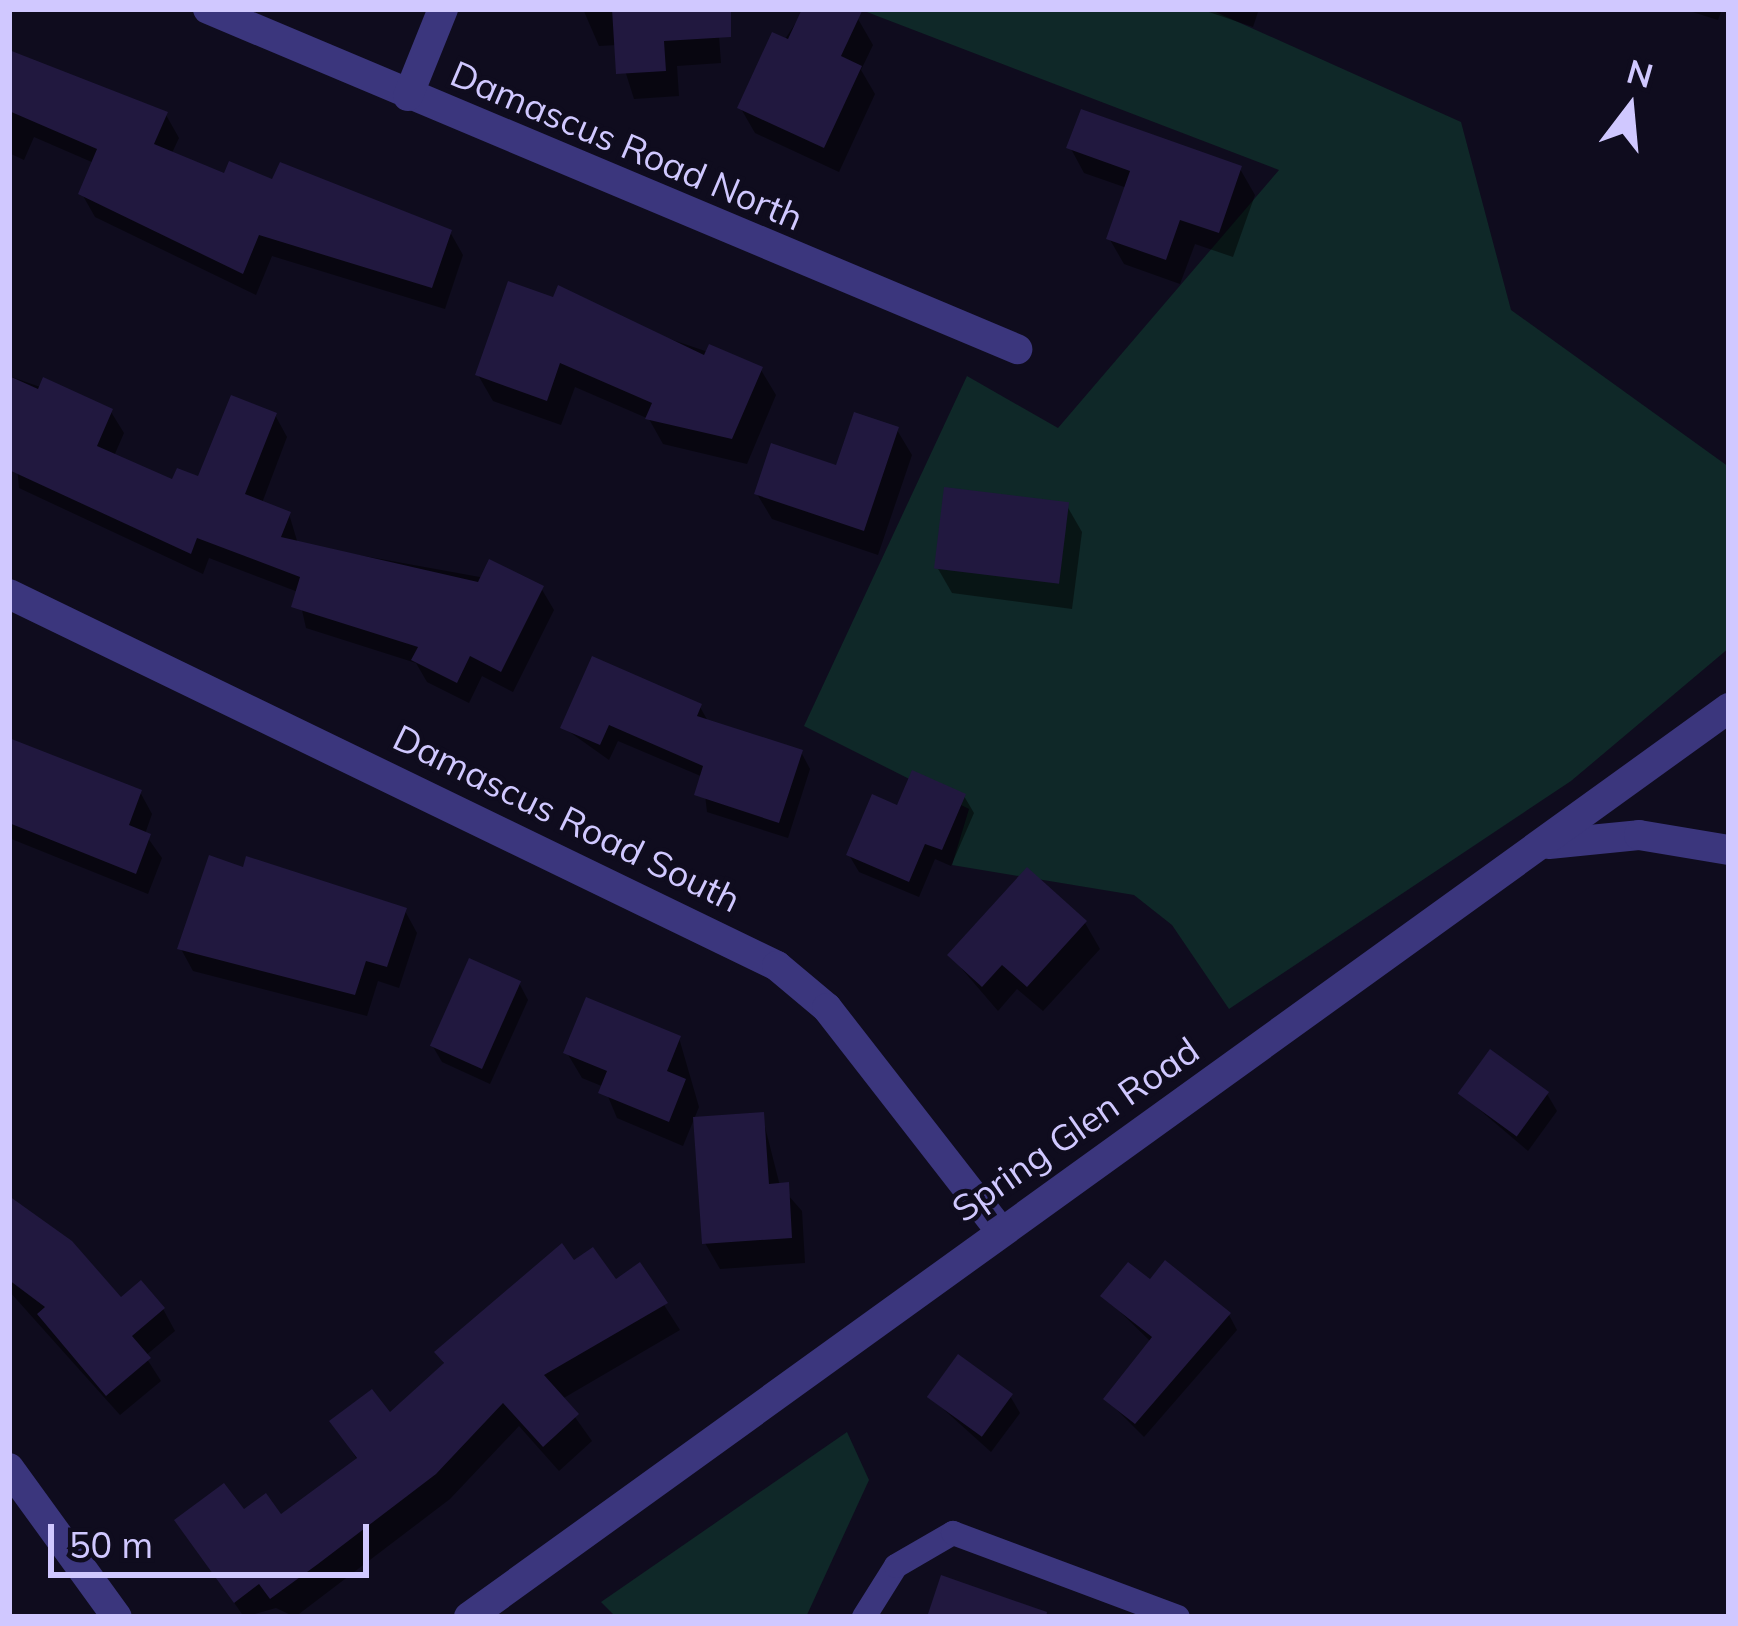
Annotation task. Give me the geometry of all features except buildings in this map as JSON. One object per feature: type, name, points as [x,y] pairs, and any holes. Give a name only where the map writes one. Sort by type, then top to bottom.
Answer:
[{"type":"street","name":"Damascus Road North","points":[[208,9],[1017,349]]},
{"type":"street","points":[[408,96],[443,9]]},
{"type":"street","name":"Damascus Road South","points":[[9,594],[777,966],[827,1008],[999,1229]]},
{"type":"street","name":"Spring Glen Road","points":[[469,1617],[999,1229],[1725,718]]},
{"type":"street","points":[[1544,844],[1639,835],[1729,850]]},
{"type":"street","points":[[9,1468],[117,1617]]},
{"type":"lane","points":[[864,1617],[896,1566],[953,1533],[1178,1617]]},
{"type":"green space","points":[[859,9],[1209,9],[1461,122],[1511,310],[1729,467],[1729,648],[1571,781],[1229,1009],[1172,925],[1134,895],[952,865],[969,809],[804,726],[967,376],[1058,428],[1279,170]]},
{"type":"green space","points":[[847,1432],[869,1480],[806,1617],[616,1617],[601,1602]]}]
